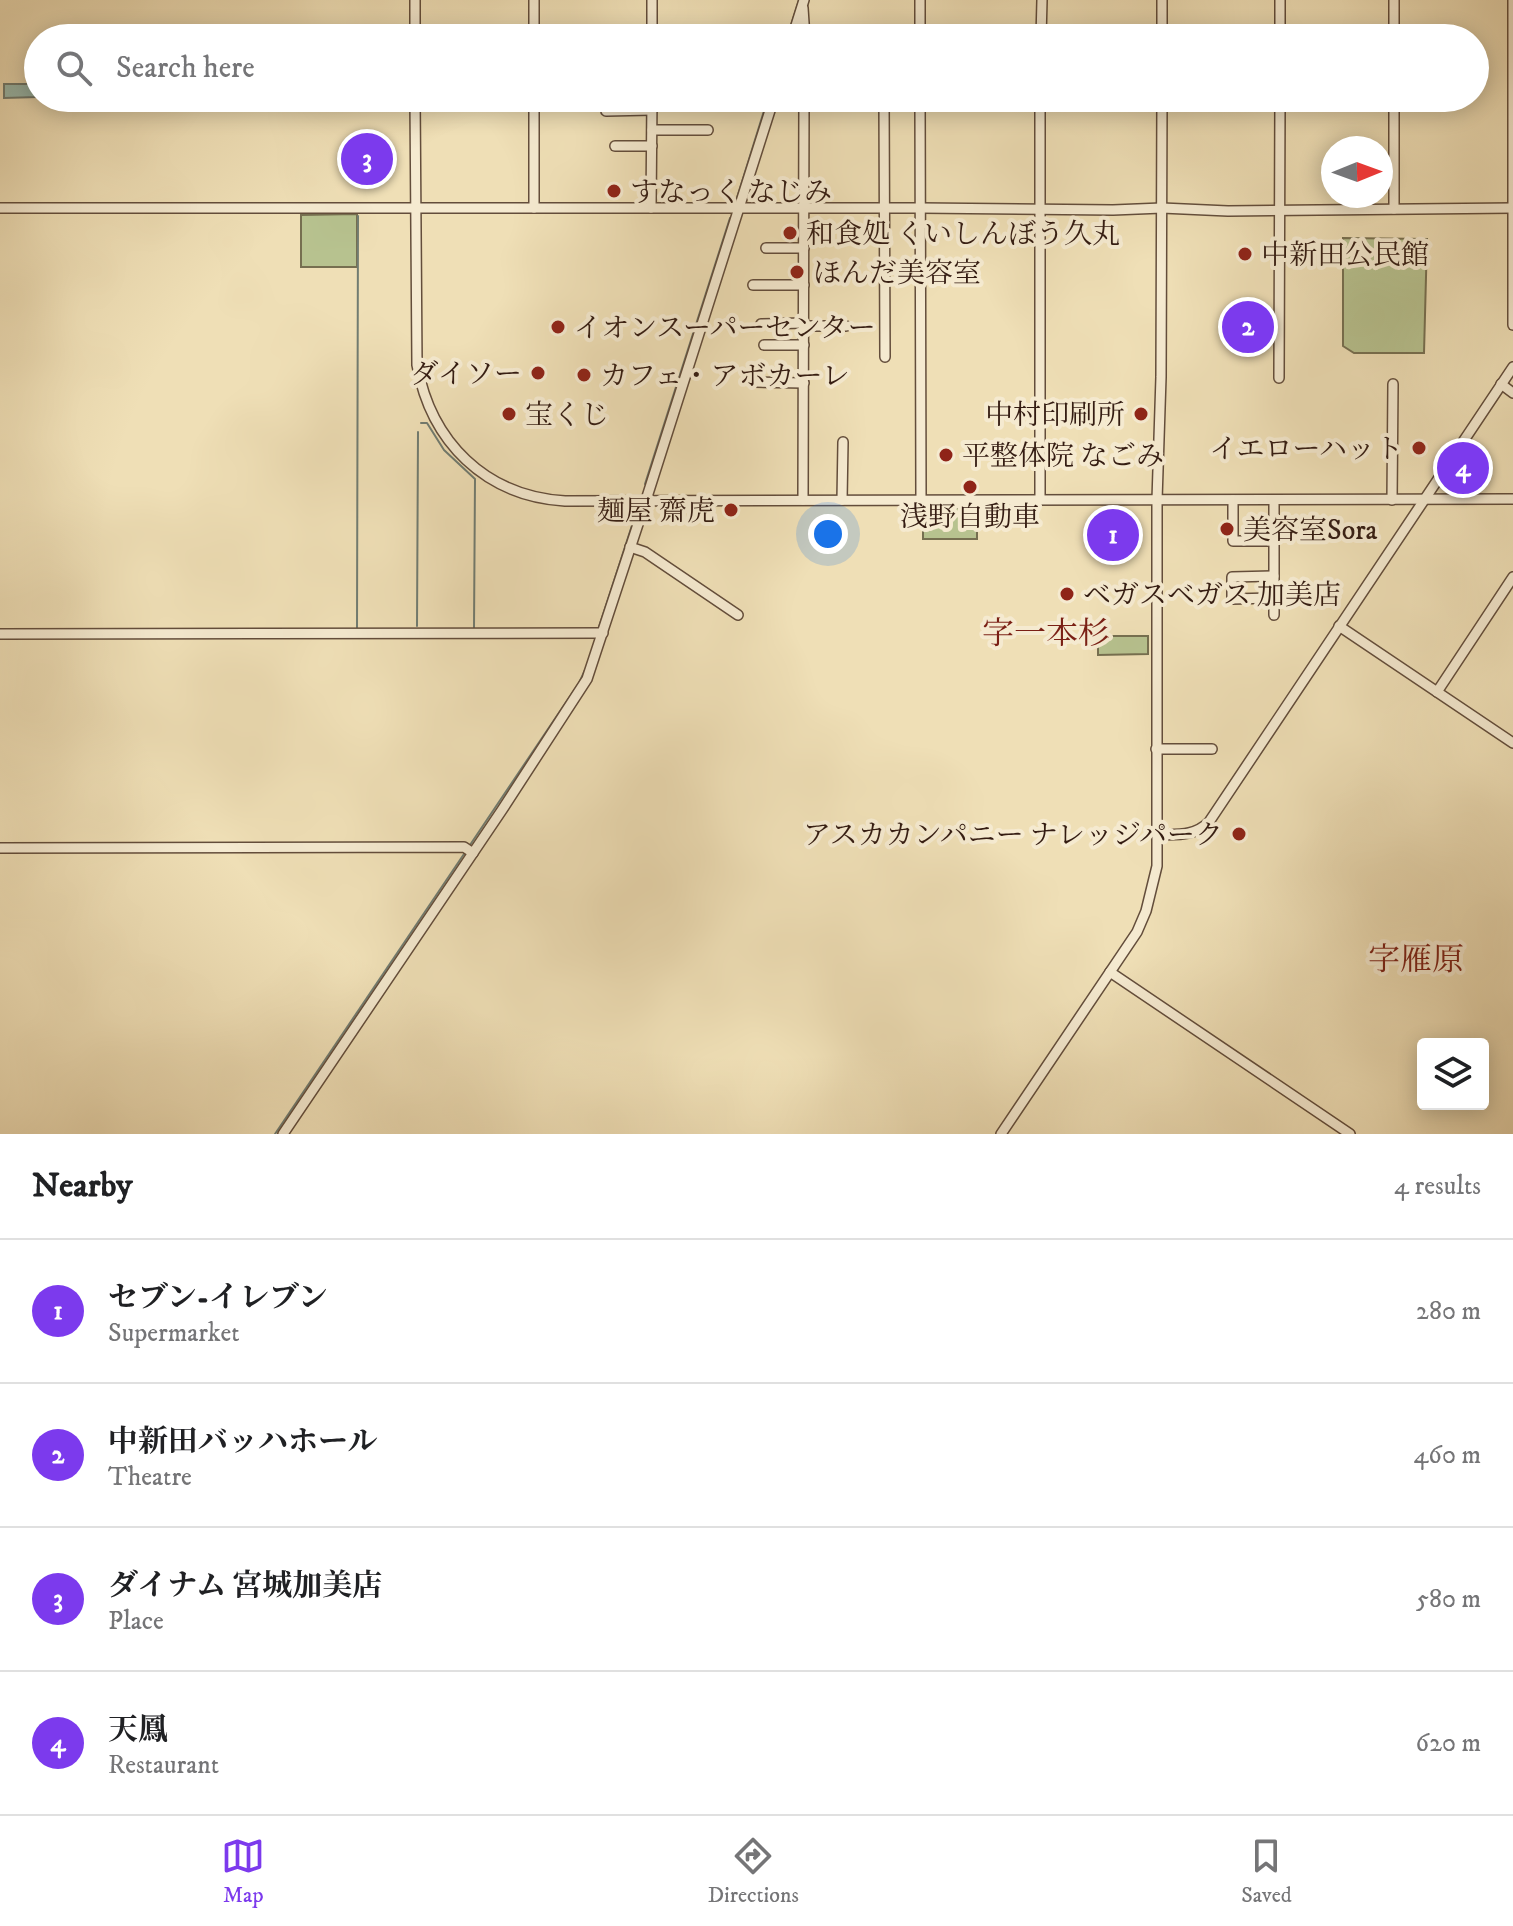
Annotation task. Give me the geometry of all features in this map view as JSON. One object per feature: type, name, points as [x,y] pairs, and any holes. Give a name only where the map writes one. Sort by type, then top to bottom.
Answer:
[{"type":"street","points":[[415,0],[415,24]]},
{"type":"street","points":[[534,0],[534,24]]},
{"type":"street","points":[[652,0],[652,24]]},
{"type":"street","points":[[920,0],[920,24]]},
{"type":"street","points":[[1041,24],[1042,0]]},
{"type":"street","points":[[1162,0],[1162,24]]},
{"type":"street","points":[[1280,0],[1280,24]]},
{"type":"street","points":[[1394,0],[1394,24]]},
{"type":"street","points":[[1513,0],[1513,325]]},
{"type":"street","points":[[796,24],[803,2]]},
{"type":"street","points":[[803,2],[804,24]]},
{"type":"street","points":[[415,112],[417,365],[427,404],[452,444],[469,463],[497,483],[534,497],[565,501],[1513,499]]},
{"type":"street","points":[[534,112],[534,208]]},
{"type":"street","points":[[651,208],[652,112]]},
{"type":"street","points":[[283,1134],[469,850],[580,693],[593,664],[599,632],[646,500],[770,112]]},
{"type":"street","points":[[803,500],[804,112]]},
{"type":"street","points":[[884,112],[885,357]]},
{"type":"street","points":[[920,112],[921,500]]},
{"type":"street","points":[[1040,112],[1040,500]]},
{"type":"street","points":[[1004,1133],[1137,932],[1146,911],[1157,866],[1157,500],[1161,377],[1162,112]]},
{"type":"street","points":[[1279,378],[1280,112]]},
{"type":"street","points":[[1394,112],[1394,209]]},
{"type":"street","points":[[652,130],[708,130]]},
{"type":"street","points":[[615,146],[652,146]]},
{"type":"street","points":[[0,208],[1162,208],[1228,211],[1513,208]]},
{"type":"street","points":[[766,248],[804,248]]},
{"type":"street","points":[[753,285],[804,285]]},
{"type":"street","points":[[761,324],[846,326]]},
{"type":"street","points":[[764,345],[804,345]]},
{"type":"street","points":[[1157,835],[1190,834],[1209,822],[1513,367]]},
{"type":"street","points":[[755,382],[804,383]]},
{"type":"street","points":[[1392,500],[1393,384]]},
{"type":"street","points":[[1501,384],[1513,393]]},
{"type":"street","points":[[842,500],[843,442]]},
{"type":"street","points":[[1233,500],[1233,541],[1274,541]]},
{"type":"street","points":[[1274,500],[1274,615]]},
{"type":"street","points":[[630,547],[645,552],[738,615]]},
{"type":"street","points":[[1274,576],[1232,577],[1232,599],[1274,598]]},
{"type":"street","points":[[1437,692],[1513,577]]},
{"type":"street","points":[[1339,626],[1513,743]]},
{"type":"street","points":[[0,634],[599,632]]},
{"type":"street","points":[[1156,749],[1212,749]]},
{"type":"street","points":[[0,848],[469,850]]},
{"type":"street","points":[[1110,972],[1350,1134]]},
{"type":"green space","points":[[357,214],[357,267],[301,267],[301,215]]},
{"type":"green space","points":[[1343,238],[1427,239],[1424,353],[1354,353],[1343,346]]},
{"type":"green space","points":[[923,508],[977,508],[977,539],[923,539]]},
{"type":"green space","points":[[1098,636],[1148,636],[1148,654],[1098,655]]},
{"type":"water","points":[[4,84],[24,84],[24,97],[4,98]]},
{"type":"waterway","points":[[791,24],[799,0]]},
{"type":"waterway","points":[[736,201],[764,112]]},
{"type":"waterway","points":[[357,629],[358,216]]},
{"type":"waterway","points":[[645,484],[730,218]]},
{"type":"waterway","points":[[421,423],[427,423],[444,450],[475,479],[474,628]]},
{"type":"waterway","points":[[417,626],[418,432]]},
{"type":"waterway","points":[[598,630],[636,513]]},
{"type":"waterway","points":[[470,845],[585,670]]},
{"type":"waterway","points":[[275,1134],[464,854]]},
{"type":"place","name":"ダイナム 宮城加美店","points":[[367,159]]},
{"type":"place","name":"すなっく なじみ","points":[[614,191]]},
{"type":"place","name":"和食処 くいしんぼう久丸","points":[[790,233]]},
{"type":"place","name":"中新田公民館","points":[[1245,254]]},
{"type":"place","name":"ほんだ美容室","points":[[797,272]]},
{"type":"place","name":"イオンスーパーセンター","points":[[558,327]]},
{"type":"place","name":"中新田バッハホール","points":[[1248,327]]},
{"type":"place","name":"ダイソー","points":[[538,373]]},
{"type":"place","name":"カフェ・アボカーレ","points":[[584,375]]},
{"type":"place","name":"宝くじ","points":[[509,414]]},
{"type":"place","name":"中村印刷所","points":[[1141,414]]},
{"type":"place","name":"イエローハット","points":[[1419,448]]},
{"type":"place","name":"平整体院 なごみ","points":[[946,455]]},
{"type":"place","name":"天鳳","points":[[1463,468]]},
{"type":"place","name":"浅野自動車","points":[[970,487]]},
{"type":"place","name":"麺屋 齋虎","points":[[731,510]]},
{"type":"place","name":"美容室Sora","points":[[1227,529]]},
{"type":"place","name":"セブン-イレブン","points":[[1113,535]]},
{"type":"place","name":"ベガスベガス 加美店","points":[[1067,594]]},
{"type":"place","name":"アスカカンパニー ナレッジパーク","points":[[1239,834]]},
{"type":"district","name":"字一本杉","points":[[1046,633]]},
{"type":"district","name":"字雁原","points":[[1416,959]]}]
